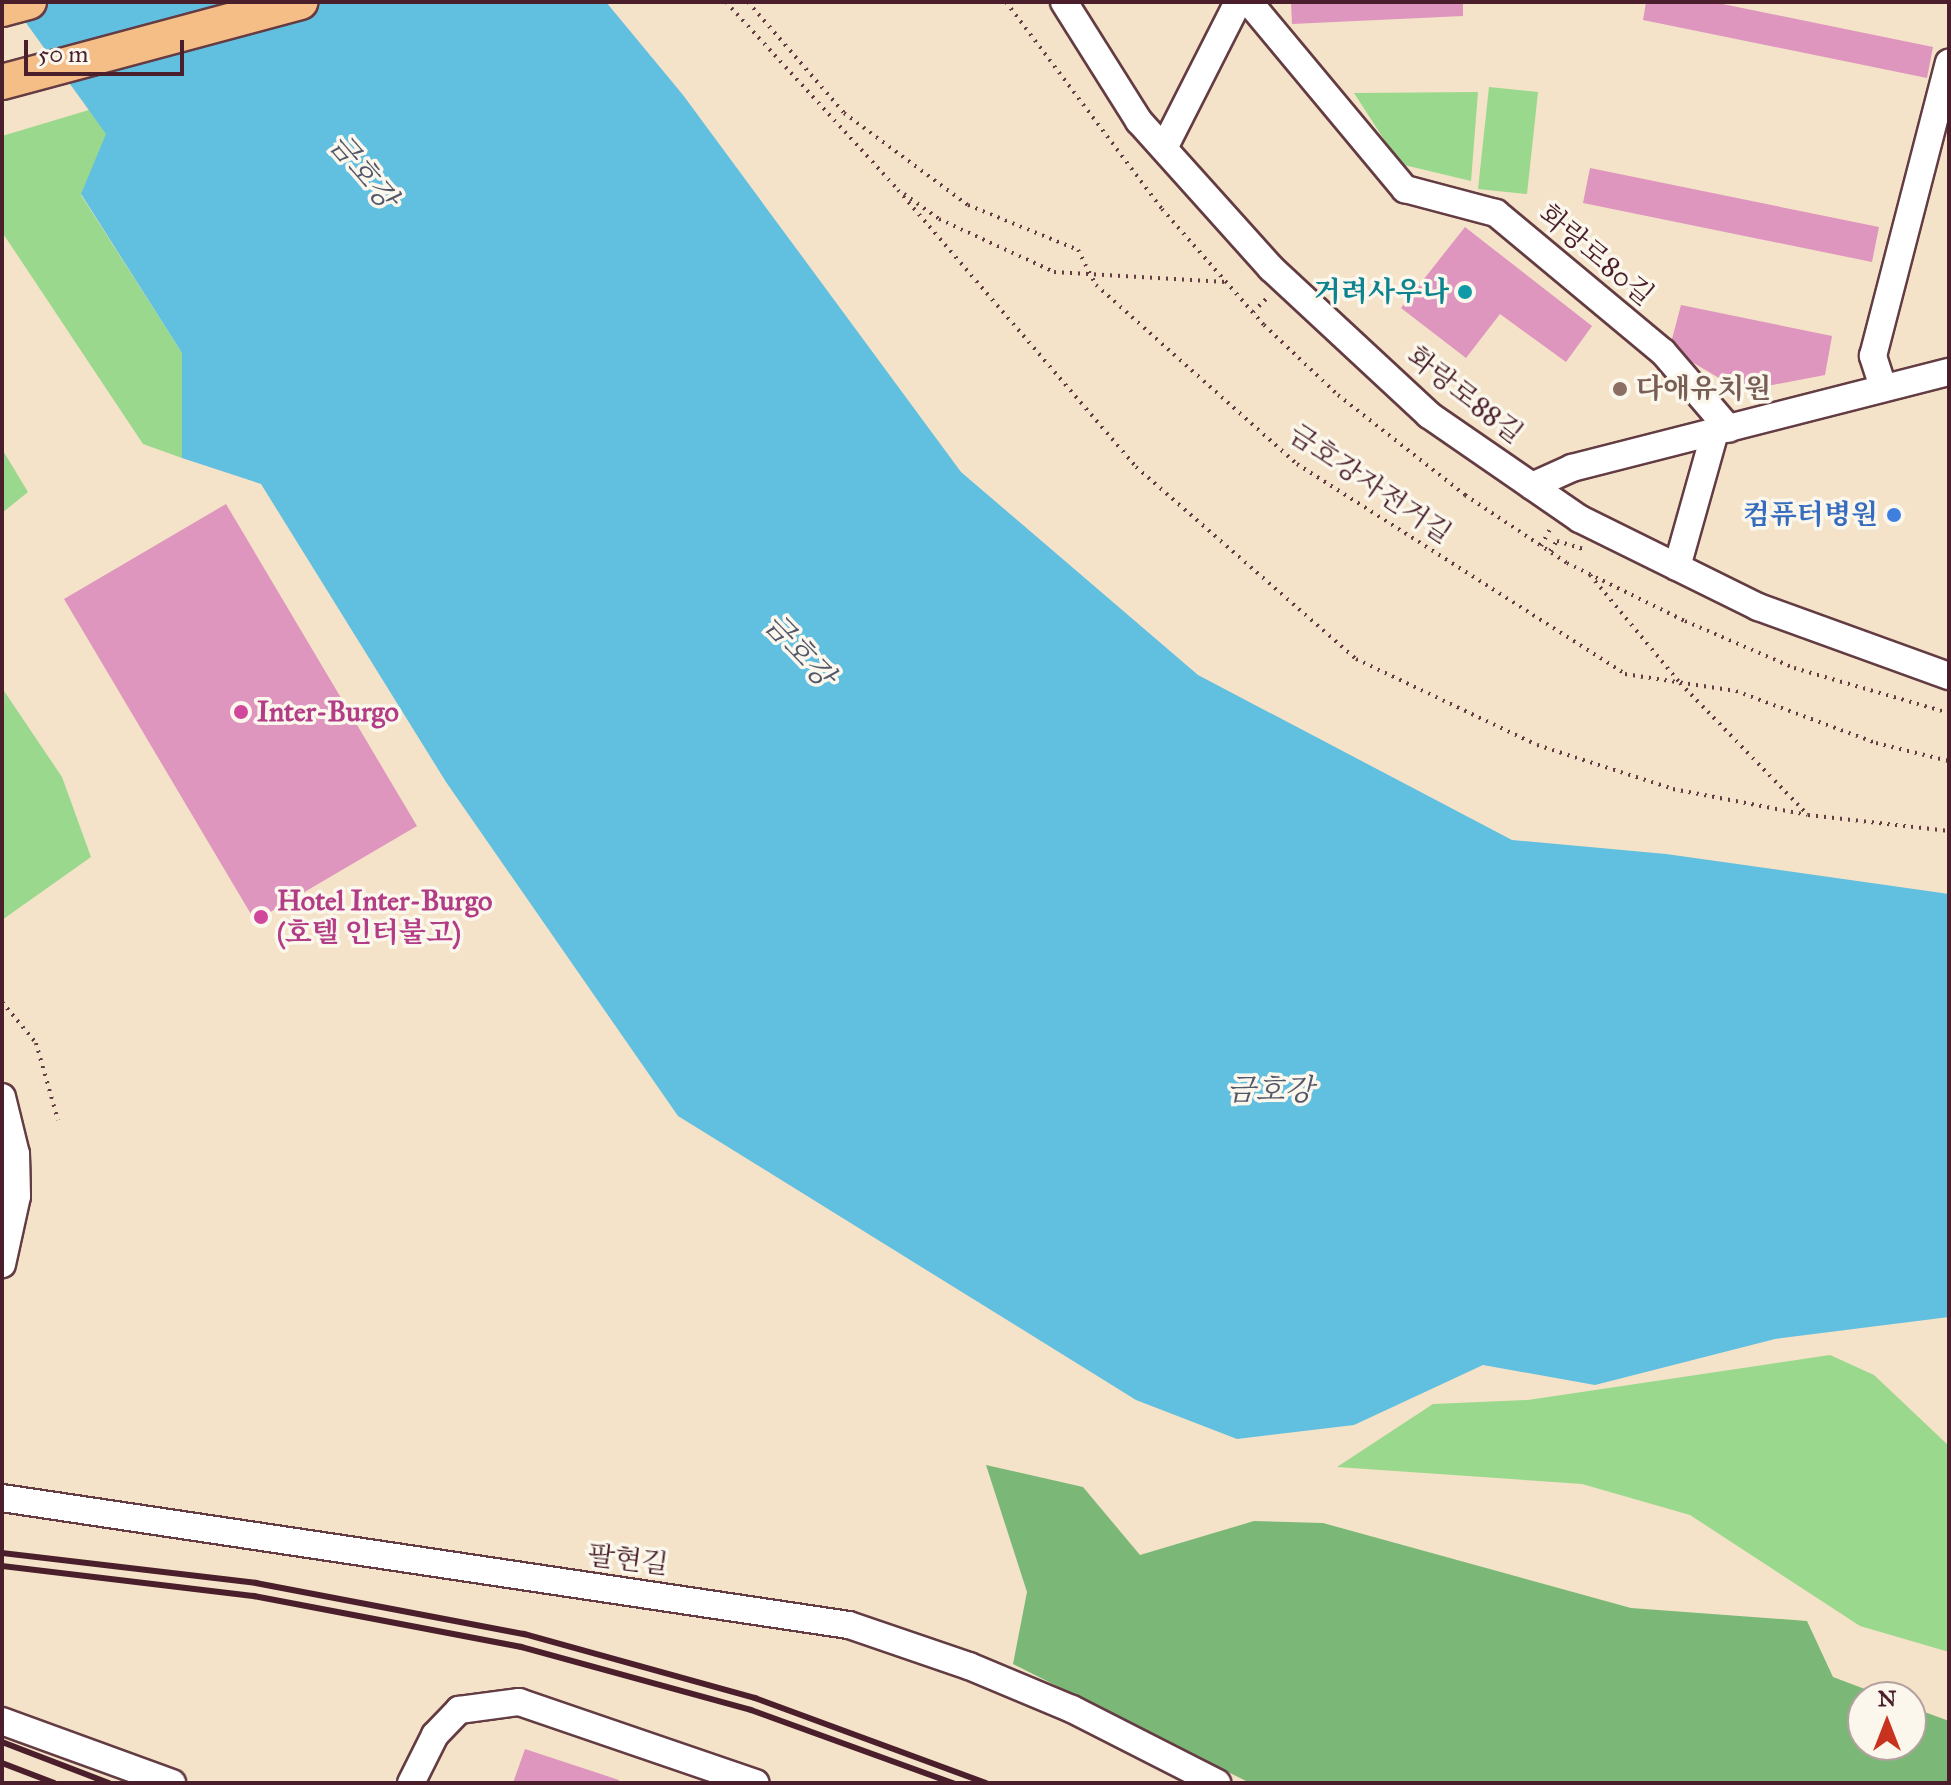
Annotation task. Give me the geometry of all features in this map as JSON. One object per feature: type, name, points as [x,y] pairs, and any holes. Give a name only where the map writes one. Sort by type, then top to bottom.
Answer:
[{"type":"main road","points":[[2,9],[29,2]]},
{"type":"main road","points":[[8,80],[300,2]]},
{"type":"street","name":"화랑로88길","points":[[1064,2],[1139,121],[1271,268],[1429,415],[1580,519],[1758,607],[1949,676]]},
{"type":"street","points":[[1164,148],[1238,2]]},
{"type":"street","name":"화랑로80길","points":[[1249,2],[1405,189],[1496,213],[1663,352],[1722,430]]},
{"type":"street","points":[[1883,387],[1873,356],[1949,63]]},
{"type":"street","points":[[1532,486],[1572,468],[1949,372]]},
{"type":"street","points":[[1677,567],[1722,430]]},
{"type":"street","points":[[2,1097],[14,1141],[17,1196],[2,1264]]},
{"type":"street","name":"팔현길","points":[[2,1498],[76,1514],[849,1625],[969,1666],[1072,1709],[1217,1783]]},
{"type":"street","points":[[411,1783],[435,1735],[459,1710],[519,1702],[755,1783]]},
{"type":"street","points":[[2,1721],[172,1783]]},
{"type":"path","points":[[726,2],[898,190],[1136,467],[1356,659],[1430,698],[1600,768],[1673,789],[1808,815],[1949,831]]},
{"type":"path","name":"금호강자전거길","points":[[748,2],[844,113],[880,143],[968,205],[1078,250],[1089,272],[1138,325],[1297,464],[1625,674],[1736,691],[1876,743],[1949,761]]},
{"type":"path","points":[[898,190],[939,219],[1015,257],[1054,272],[1226,282]]},
{"type":"path","points":[[1588,573],[1680,683],[1808,815]]},
{"type":"path","points":[[2,1002],[36,1043],[58,1120]]},
{"type":"green space","points":[[1489,87],[1538,92],[1527,194],[1478,189]]},
{"type":"green space","points":[[1478,92],[1471,181],[1400,164],[1354,93]]},
{"type":"green space","points":[[89,110],[107,134],[81,195],[182,353],[182,458],[143,444],[2,232],[2,136]]},
{"type":"green space","points":[[2,449],[28,492],[2,513]]},
{"type":"green space","points":[[2,688],[62,777],[91,857],[2,920]]},
{"type":"green space","points":[[1830,1355],[1874,1375],[1949,1446],[1949,1652],[1860,1626],[1690,1515],[1582,1484],[1337,1467],[1433,1404],[1528,1400]]},
{"type":"green space","points":[[986,1465],[1083,1487],[1140,1555],[1254,1521],[1323,1523],[1631,1608],[1807,1621],[1833,1677],[1847,1682],[1847,1761],[1927,1761],[1927,1713],[1949,1721],[1949,1783],[1250,1783],[1013,1664],[1027,1592]]},
{"type":"water","name":"금호강","points":[[11,2],[606,2],[683,95],[961,472],[1198,675],[1512,840],[1666,854],[1949,894],[1949,1317],[1775,1339],[1595,1385],[1483,1365],[1354,1425],[1237,1439],[1136,1400],[678,1116],[446,782],[261,484],[182,458],[182,353],[81,194],[106,134]]},
{"type":"building","points":[[1291,2],[1463,2],[1463,16],[1292,24]]},
{"type":"building","points":[[1646,2],[1713,2],[1933,47],[1927,78],[1643,20]]},
{"type":"building","points":[[1590,168],[1879,227],[1872,262],[1583,203]]},
{"type":"building","name":"거려사우나","points":[[1465,227],[1592,326],[1566,362],[1500,314],[1466,358],[1401,308]]},
{"type":"building","points":[[1681,305],[1832,336],[1825,375],[1741,391],[1692,362],[1672,339]]},
{"type":"building","name":"Inter-Burgo","points":[[226,504],[417,826],[255,921],[64,599]]},
{"type":"building","points":[[525,1749],[619,1780],[618,1783],[513,1783]]},
{"type":"railway","points":[[2,1553],[256,1583],[524,1634],[755,1698],[986,1783]]},
{"type":"railway","points":[[2,1566],[254,1596],[521,1647],[751,1710],[953,1783]]},
{"type":"railway","points":[[2,1742],[109,1783]]},
{"type":"railway","points":[[2,1763],[54,1783]]},
{"type":"place","name":"거려사우나","points":[[1465,292]]},
{"type":"place","name":"다애유치원","points":[[1620,389]]},
{"type":"place","name":"컴퓨터병원","points":[[1894,515]]},
{"type":"place","name":"Inter-Burgo","points":[[241,712]]},
{"type":"place","name":"Hotel Inter-Burgo (호텔 인터불고)","points":[[261,917]]}]
